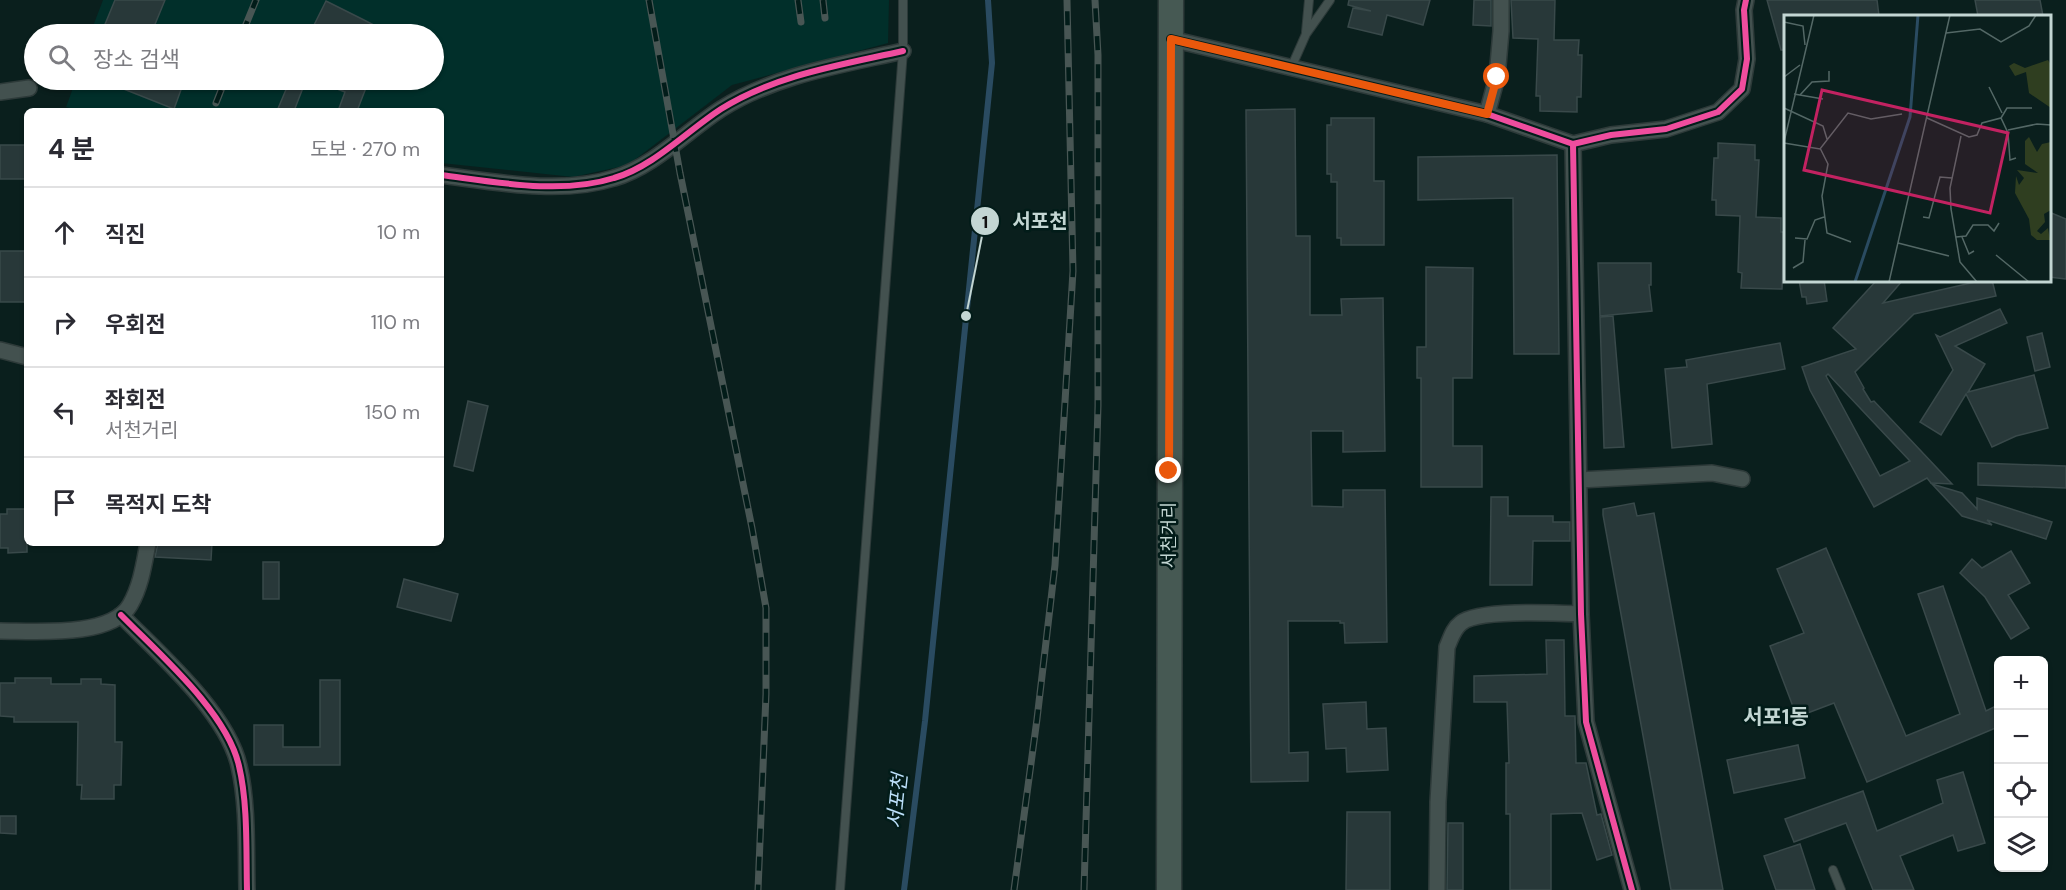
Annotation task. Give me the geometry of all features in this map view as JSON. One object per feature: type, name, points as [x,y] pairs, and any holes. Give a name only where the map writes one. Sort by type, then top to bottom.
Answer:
[{"type":"main road","name":"서천거리","points":[[1169,890],[1171,0]]},
{"type":"street","points":[[1487,114],[1497,77],[1501,0]]},
{"type":"street","points":[[1171,39],[1487,114],[1573,144],[1611,135],[1666,129],[1718,112],[1742,89],[1747,59],[1744,10],[1746,0]]},
{"type":"street","points":[[444,175],[539,186],[589,184],[615,178],[636,169],[722,109],[777,81],[903,51]]},
{"type":"street","points":[[0,92],[24,89]]},
{"type":"street","points":[[1573,144],[1581,614],[1586,722],[1632,890]]},
{"type":"street","points":[[0,350],[24,356]]},
{"type":"street","points":[[1579,480],[1712,473],[1742,479]]},
{"type":"street","points":[[0,631],[70,631],[113,621],[130,607],[141,580],[147,546]]},
{"type":"street","points":[[1437,890],[1438,802],[1447,647],[1454,630],[1463,621],[1481,617],[1528,613],[1581,614]]},
{"type":"street","points":[[121,615],[199,695],[221,724],[239,763],[243,784],[248,890]]},
{"type":"lane","points":[[840,890],[903,51],[903,0]]},
{"type":"lane","points":[[1306,34],[1309,0]]},
{"type":"lane","points":[[1291,68],[1306,34],[1330,0]]},
{"type":"lane","points":[[1833,870],[1841,890]]},
{"type":"shaded area","points":[[103,0],[889,0],[888,43],[732,85],[628,165],[573,177],[444,163],[444,108],[66,107],[72,90],[444,90],[444,24],[94,24]]},
{"type":"building","points":[[115,0],[165,0],[155,24],[105,24]]},
{"type":"building","points":[[1349,0],[1430,0],[1423,25],[1387,15],[1382,35],[1348,27],[1353,8],[1371,11],[1348,5]]},
{"type":"building","points":[[1474,0],[1491,0],[1491,26],[1473,25]]},
{"type":"building","points":[[1511,0],[1555,0],[1554,40],[1579,40],[1578,55],[1582,55],[1581,97],[1577,97],[1577,112],[1540,111],[1540,96],[1536,96],[1538,39],[1513,38]]},
{"type":"building","points":[[1767,0],[1877,0],[1879,15],[1784,15],[1784,50],[1781,50]]},
{"type":"building","points":[[1975,0],[2040,0],[2043,15],[1978,15]]},
{"type":"building","points":[[326,1],[371,24],[314,24]]},
{"type":"building","points":[[126,90],[181,90],[174,108]]},
{"type":"building","points":[[286,90],[302,90],[295,108],[278,108]]},
{"type":"building","points":[[340,90],[365,90],[358,108],[339,108],[345,92]]},
{"type":"building","points":[[1295,109],[1296,236],[1310,236],[1310,315],[1342,315],[1341,299],[1383,298],[1385,451],[1343,452],[1343,431],[1311,431],[1312,506],[1343,507],[1343,490],[1385,490],[1387,642],[1345,643],[1344,623],[1340,621],[1288,621],[1289,753],[1308,752],[1308,781],[1251,782],[1246,110]]},
{"type":"building","points":[[1331,118],[1374,118],[1374,181],[1384,181],[1384,245],[1341,245],[1341,238],[1337,238],[1337,182],[1331,182],[1331,174],[1327,174],[1327,125],[1331,125]]},
{"type":"building","points":[[1718,143],[1755,145],[1755,160],[1759,160],[1756,217],[1781,218],[1781,232],[1784,232],[1782,289],[1741,288],[1742,273],[1738,272],[1740,216],[1716,215],[1716,200],[1712,200],[1714,158],[1718,158]]},
{"type":"building","points":[[0,145],[24,145],[24,179],[0,179]]},
{"type":"building","points":[[1557,155],[1559,354],[1514,354],[1513,198],[1418,200],[1418,157]]},
{"type":"building","points":[[2051,213],[2066,219],[2066,279],[2051,277]]},
{"type":"building","points":[[0,251],[24,251],[24,302],[0,302]]},
{"type":"building","points":[[1598,263],[1651,263],[1651,285],[1649,285],[1652,311],[1600,316]]},
{"type":"building","points":[[1426,267],[1473,268],[1472,378],[1453,378],[1453,446],[1482,446],[1482,487],[1421,487],[1421,378],[1417,378],[1417,347],[1426,347]]},
{"type":"building","points":[[1799,282],[1824,282],[1827,301],[1807,304],[1806,297],[1802,297]]},
{"type":"building","points":[[1875,282],[1901,282],[1883,303],[1975,282],[1992,282],[1996,296],[1914,314],[1855,372],[1871,402],[1874,401],[1952,484],[1931,483],[1927,478],[1874,507],[1810,390],[1802,367],[1856,349],[1833,328]],"holes":[[[1828,374],[1910,461],[1880,476],[1826,376]]]},
{"type":"building","points":[[2000,309],[2007,323],[1955,346],[1985,364],[1968,392],[2034,375],[2048,428],[2016,436],[1992,447],[1966,394],[1941,435],[1920,422],[1953,370],[1936,335],[1940,337]]},
{"type":"building","points":[[1613,316],[1624,447],[1604,448],[1600,317]]},
{"type":"building","points":[[2042,333],[2050,367],[2035,371],[2027,337]]},
{"type":"building","points":[[1780,343],[1785,369],[1707,384],[1712,444],[1672,448],[1665,369],[1687,367],[1686,360]]},
{"type":"building","points":[[468,401],[488,406],[473,471],[454,466]]},
{"type":"building","points":[[1978,463],[2066,466],[2066,488],[1978,485]]},
{"type":"building","points":[[1932,484],[1962,493],[1977,509],[1977,498],[2052,522],[2046,539],[1987,520],[1992,525],[1962,516]]},
{"type":"building","points":[[1491,497],[1508,497],[1508,516],[1553,516],[1553,522],[1570,522],[1570,541],[1533,541],[1532,585],[1490,585]]},
{"type":"building","points":[[1634,503],[1637,516],[1654,513],[1723,890],[1671,890],[1603,515],[1603,509]]},
{"type":"building","points":[[7,509],[24,509],[24,546],[27,546],[27,552],[8,553],[8,548],[0,548],[0,514],[7,514]]},
{"type":"building","points":[[157,546],[212,546],[211,560],[155,557]]},
{"type":"building","points":[[1826,548],[1906,736],[1960,714],[1918,594],[1943,586],[1986,711],[1994,707],[1994,729],[1867,782],[1834,703],[1797,717],[1770,646],[1804,633],[1777,569]]},
{"type":"building","points":[[2011,551],[2030,583],[2008,595],[2029,628],[2011,639],[1985,597],[1960,573],[1972,559],[1982,568]]},
{"type":"building","points":[[263,562],[279,562],[279,599],[263,599]]},
{"type":"building","points":[[404,579],[458,594],[451,621],[397,607]]},
{"type":"building","points":[[1546,640],[1564,640],[1565,716],[1575,716],[1576,763],[1586,763],[1597,815],[1601,814],[1612,855],[1597,860],[1582,813],[1551,814],[1551,890],[1510,890],[1510,814],[1506,814],[1506,763],[1509,763],[1507,702],[1474,702],[1474,676],[1547,674]]},
{"type":"building","points":[[15,678],[51,678],[51,684],[81,684],[81,679],[101,679],[101,684],[115,685],[115,742],[122,742],[121,785],[114,785],[114,799],[81,799],[82,785],[77,785],[78,722],[14,722],[14,717],[0,716],[0,683],[15,683]]},
{"type":"building","points":[[320,680],[340,680],[340,765],[254,765],[254,725],[283,725],[283,747],[320,747]]},
{"type":"building","points":[[1366,702],[1367,729],[1386,728],[1388,770],[1347,772],[1346,748],[1326,749],[1323,704]]},
{"type":"building","points":[[1798,745],[1805,778],[1734,793],[1727,760]]},
{"type":"building","points":[[1963,772],[1985,843],[1958,851],[1953,835],[1900,856],[1914,890],[1873,890],[1846,823],[1794,842],[1785,819],[1863,791],[1877,831],[1943,803],[1937,780]]},
{"type":"building","points":[[1347,812],[1390,812],[1390,890],[1346,890]]},
{"type":"building","points":[[0,816],[16,816],[16,834],[0,833]]},
{"type":"building","points":[[1448,823],[1463,823],[1463,890],[1447,890]]},
{"type":"building","points":[[1800,844],[1815,890],[1776,890],[1764,856]]},
{"type":"waterway","name":"서포천","points":[[904,890],[925,721],[992,63],[988,0]]},
{"type":"railway","points":[[246,24],[256,0]]},
{"type":"railway","points":[[649,0],[680,173],[766,608],[766,694],[758,890]]},
{"type":"railway","points":[[798,0],[801,22]]},
{"type":"railway","points":[[823,0],[825,18]]},
{"type":"railway","points":[[1014,890],[1055,565],[1073,271],[1067,0]]},
{"type":"railway","points":[[1084,890],[1098,406],[1098,55],[1095,0]]},
{"type":"railway","points":[[216,103],[221,90]]},
{"type":"cycle path","points":[[1171,39],[1487,114],[1573,144],[1611,135],[1666,129],[1718,112],[1742,89],[1747,59],[1744,10],[1746,0]]},
{"type":"cycle path","points":[[444,175],[528,186],[572,186],[614,178],[642,166],[721,109],[742,97],[809,72],[903,51]]},
{"type":"cycle path","points":[[1573,144],[1581,614],[1586,722],[1632,890]]},
{"type":"cycle path","points":[[121,615],[189,684],[221,725],[232,746],[239,766],[244,796],[247,890]]},
{"type":"place","name":"서포천","points":[[966,316]]},
{"type":"district","name":"서포1동","points":[[1776,717]]},
{"type":"route","points":[[1169,471],[1171,39],[1487,114],[1497,77]]}]
